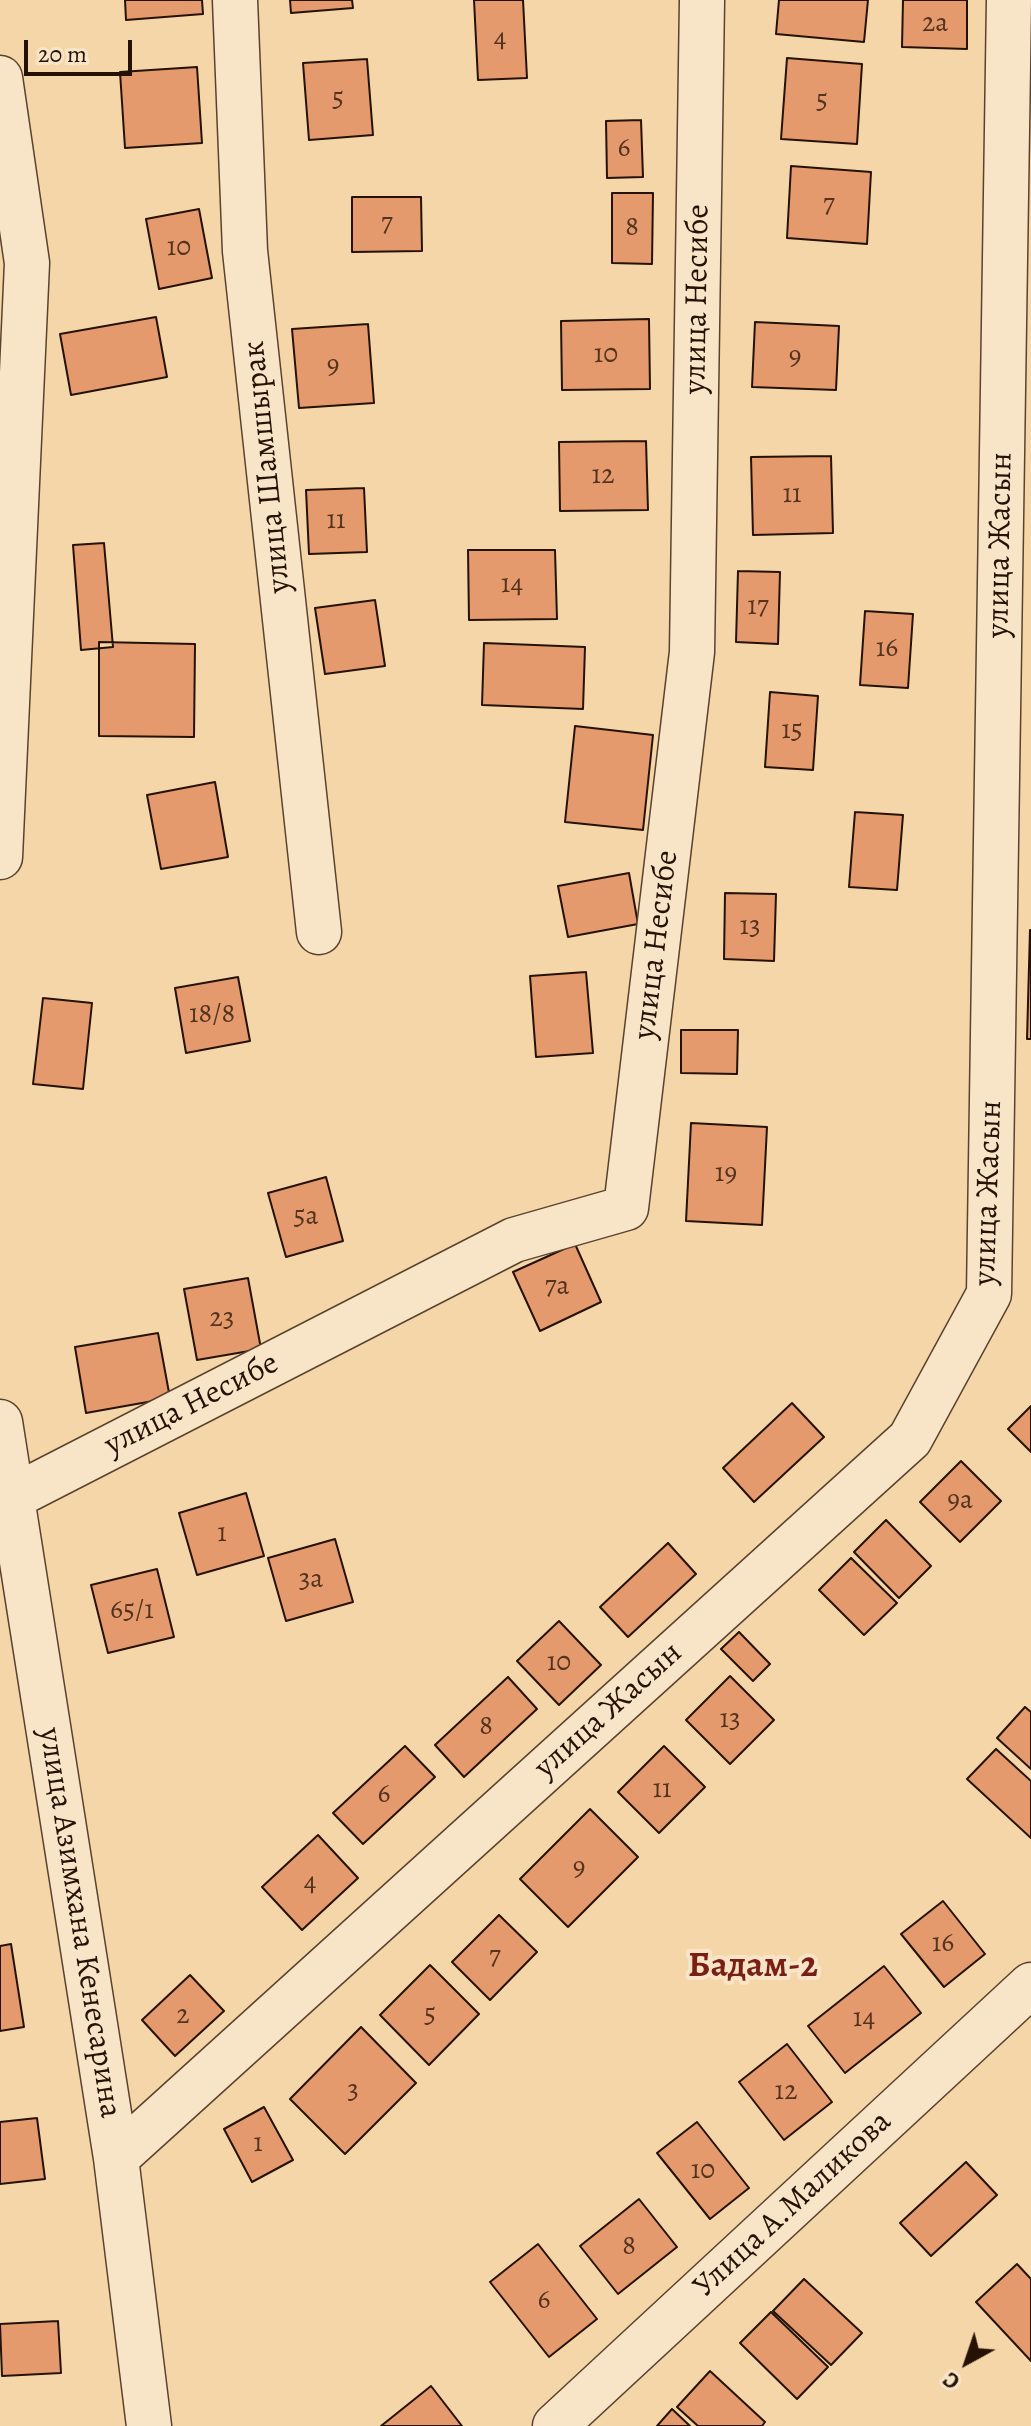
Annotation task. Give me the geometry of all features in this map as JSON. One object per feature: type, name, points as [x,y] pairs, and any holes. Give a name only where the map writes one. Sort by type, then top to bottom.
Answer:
[{"type":"street","name":"улица Шамшырак","points":[[235,0],[245,251],[319,932]]},
{"type":"street","name":"улица Несибе","points":[[11,1498],[514,1240],[626,1208],[692,652],[702,0]]},
{"type":"street","name":"улица Жасын","points":[[116,2158],[910,1439],[989,1294],[1009,0]]},
{"type":"street","points":[[0,78],[27,263],[0,857]]},
{"type":"street","name":"улица Азимхана Кенесарина","points":[[0,1422],[116,2158],[149,2426]]},
{"type":"street","name":"Улица А.Маликова","points":[[569,2421],[1027,1997]]},
{"type":"building","points":[[125,0],[202,0],[203,14],[126,20]]},
{"type":"building","points":[[290,0],[352,0],[353,8],[291,13]]},
{"type":"building","points":[[474,0],[523,0],[527,78],[478,80]]},
{"type":"building","points":[[779,0],[868,0],[864,42],[776,34]]},
{"type":"building","points":[[903,0],[967,0],[967,49],[902,47]]},
{"type":"building","points":[[787,58],[862,64],[857,144],[781,139]]},
{"type":"building","points":[[367,59],[373,135],[309,140],[303,63]]},
{"type":"building","points":[[197,67],[202,143],[125,148],[120,72]]},
{"type":"building","points":[[641,120],[643,177],[607,178],[606,121]]},
{"type":"building","points":[[791,166],[871,172],[867,244],[787,238]]},
{"type":"building","points":[[612,193],[653,193],[652,264],[612,263]]},
{"type":"building","points":[[352,197],[421,197],[422,251],[352,252]]},
{"type":"building","points":[[199,209],[212,278],[159,289],[146,219]]},
{"type":"building","points":[[156,317],[167,377],[71,395],[60,334]]},
{"type":"building","points":[[649,319],[650,389],[562,390],[561,321]]},
{"type":"building","points":[[755,322],[839,326],[836,390],[752,387]]},
{"type":"building","points":[[368,324],[374,403],[299,408],[292,329]]},
{"type":"building","points":[[646,441],[648,510],[560,511],[559,442]]},
{"type":"building","points":[[831,456],[833,533],[753,535],[751,457]]},
{"type":"building","points":[[364,488],[367,552],[309,554],[306,490]]},
{"type":"building","points":[[104,543],[113,647],[81,650],[73,545]]},
{"type":"building","points":[[468,550],[555,550],[557,619],[469,620]]},
{"type":"building","points":[[738,571],[780,572],[778,644],[736,642]]},
{"type":"building","points":[[375,600],[385,666],[325,674],[315,608]]},
{"type":"building","points":[[865,611],[913,614],[908,688],[860,685]]},
{"type":"building","points":[[99,642],[195,644],[194,737],[99,736]]},
{"type":"building","points":[[484,643],[585,647],[583,709],[482,705]]},
{"type":"building","points":[[770,692],[818,696],[813,770],[765,767]]},
{"type":"building","points":[[575,726],[653,735],[643,830],[565,822]]},
{"type":"building","points":[[215,782],[228,857],[161,869],[147,795]]},
{"type":"building","points":[[855,812],[903,815],[897,890],[849,887]]},
{"type":"building","points":[[629,873],[638,924],[568,937],[558,886]]},
{"type":"building","points":[[725,893],[776,894],[774,961],[724,959]]},
{"type":"building","points":[[1030,930],[1031,1039],[1027,1039]]},
{"type":"building","points":[[586,972],[593,1053],[536,1057],[530,976]]},
{"type":"building","points":[[238,977],[250,1041],[186,1053],[175,988]]},
{"type":"building","points":[[43,998],[92,1003],[83,1089],[33,1084]]},
{"type":"building","points":[[681,1030],[738,1030],[737,1074],[681,1073]]},
{"type":"building","points":[[691,1123],[767,1127],[762,1225],[686,1221]]},
{"type":"building","points":[[326,1177],[343,1241],[286,1257],[268,1193]]},
{"type":"building","points":[[575,1244],[601,1302],[540,1331],[513,1272]]},
{"type":"building","points":[[248,1278],[261,1349],[197,1360],[184,1289]]},
{"type":"building","points":[[158,1333],[170,1398],[86,1413],[75,1347]]},
{"type":"building","points":[[792,1403],[824,1437],[754,1502],[723,1468]]},
{"type":"building","points":[[1031,1406],[1031,1452],[1008,1429]]},
{"type":"building","points":[[961,1461],[1001,1501],[960,1542],[920,1502]]},
{"type":"building","points":[[246,1493],[264,1556],[197,1575],[179,1513]]},
{"type":"building","points":[[886,1520],[931,1566],[899,1598],[854,1552]]},
{"type":"building","points":[[335,1539],[353,1602],[286,1621],[268,1558]]},
{"type":"building","points":[[668,1543],[696,1574],[628,1637],[600,1607]]},
{"type":"building","points":[[851,1558],[897,1603],[864,1635],[819,1590]]},
{"type":"building","points":[[157,1569],[174,1637],[108,1653],[91,1585]]},
{"type":"building","points":[[559,1621],[601,1665],[559,1705],[517,1661]]},
{"type":"building","points":[[739,1632],[770,1664],[753,1681],[721,1649]]},
{"type":"building","points":[[730,1676],[774,1720],[730,1764],[686,1720]]},
{"type":"building","points":[[508,1677],[537,1709],[464,1777],[435,1745]]},
{"type":"building","points":[[1025,1707],[1031,1712],[1031,1769],[997,1738]]},
{"type":"building","points":[[405,1746],[435,1777],[363,1844],[333,1813]]},
{"type":"building","points":[[664,1746],[705,1787],[659,1833],[618,1792]]},
{"type":"building","points":[[996,1749],[1031,1781],[1031,1838],[967,1779]]},
{"type":"building","points":[[590,1809],[638,1857],[568,1927],[520,1879]]},
{"type":"building","points":[[318,1835],[358,1878],[302,1930],[262,1887]]},
{"type":"building","points":[[943,1901],[985,1954],[944,1987],[901,1934]]},
{"type":"building","points":[[499,1915],[537,1952],[490,2000],[452,1962]]},
{"type":"building","points":[[11,1944],[24,2027],[0,2031],[0,1946]]},
{"type":"building","points":[[430,1965],[479,2014],[429,2065],[380,2015]]},
{"type":"building","points":[[884,1966],[921,2013],[845,2073],[808,2026]]},
{"type":"building","points":[[190,1975],[224,2011],[175,2056],[142,2020]]},
{"type":"building","points":[[361,2027],[416,2083],[345,2154],[290,2099]]},
{"type":"building","points":[[787,2044],[832,2102],[784,2140],[739,2082]]},
{"type":"building","points":[[264,2107],[293,2160],[252,2182],[224,2129]]},
{"type":"building","points":[[37,2118],[45,2179],[0,2184],[0,2122]]},
{"type":"building","points":[[697,2122],[749,2188],[710,2219],[657,2153]]},
{"type":"building","points":[[966,2162],[997,2195],[931,2256],[900,2223]]},
{"type":"building","points":[[639,2199],[677,2247],[618,2294],[580,2246]]},
{"type":"building","points":[[538,2244],[597,2319],[549,2357],[490,2282]]},
{"type":"building","points":[[1017,2264],[1031,2279],[1031,2361],[976,2302]]},
{"type":"building","points":[[804,2279],[862,2333],[831,2365],[773,2311]]},
{"type":"building","points":[[771,2312],[828,2367],[797,2399],[740,2343]]},
{"type":"building","points":[[58,2321],[61,2373],[2,2376],[0,2324]]},
{"type":"building","points":[[710,2371],[765,2422],[762,2426],[698,2426],[677,2407]]},
{"type":"building","points":[[431,2386],[462,2426],[381,2426]]},
{"type":"building","points":[[672,2409],[690,2426],[657,2426]]},
{"type":"district","name":"Бадам-2","points":[[753,1967]]}]
